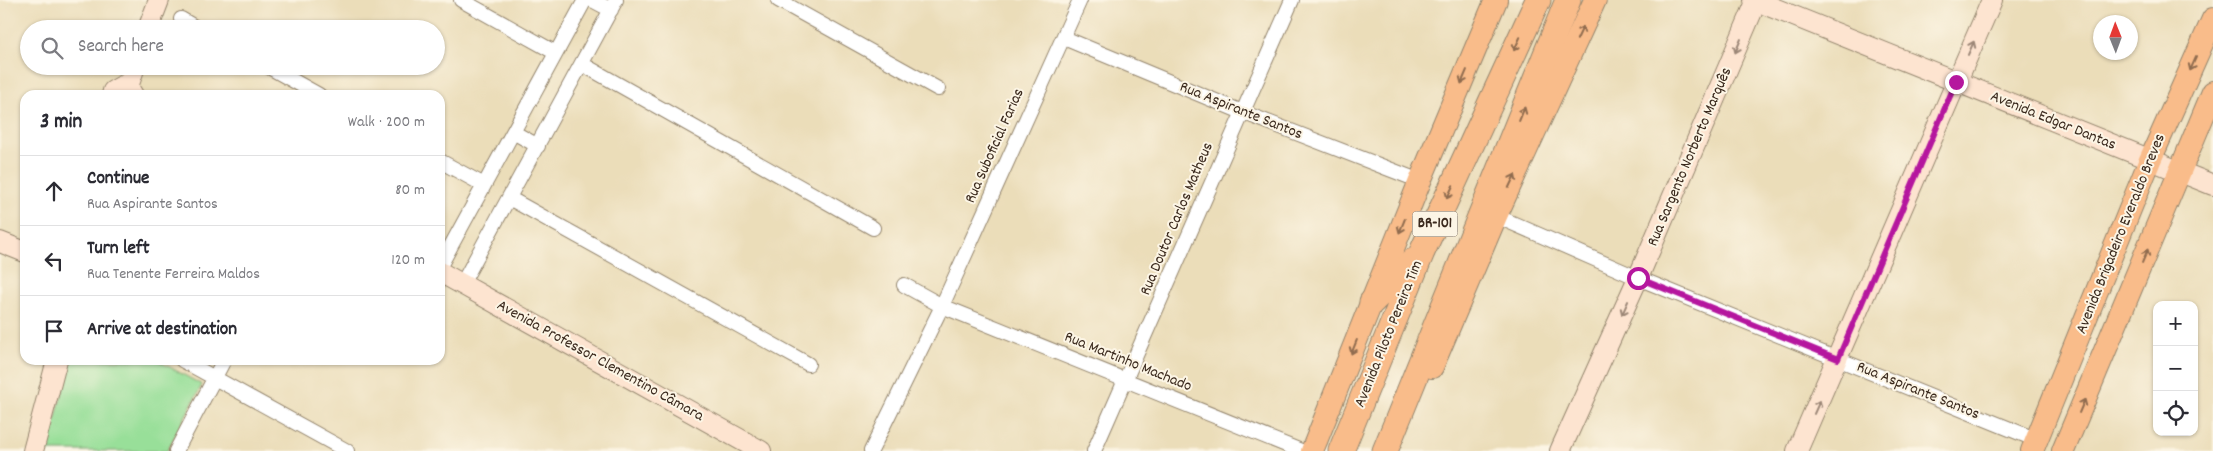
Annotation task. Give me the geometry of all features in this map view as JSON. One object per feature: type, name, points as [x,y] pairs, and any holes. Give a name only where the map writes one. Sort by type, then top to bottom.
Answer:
[{"type":"highway","name":"Avenida Piloto Pereira Tim","points":[[1341,451],[1422,252],[1538,0]]},
{"type":"highway","name":"BR-101","points":[[1385,451],[1568,0]]},
{"type":"highway","points":[[1372,302],[1422,252]]},
{"type":"main road","points":[[151,20],[159,0]]},
{"type":"main road","points":[[1312,451],[1420,181],[1496,0]]},
{"type":"main road","points":[[1398,451],[1496,216],[1595,0]]},
{"type":"main road","name":"Avenida Edgar Dantas","points":[[1756,0],[2213,185]]},
{"type":"main road","name":"Rua Sargento Norberto Marquês","points":[[1560,451],[1638,278],[1756,0]]},
{"type":"main road","points":[[1797,451],[1992,0]]},
{"type":"main road","name":"Avenida Brigadeiro Everaldo Breves","points":[[2034,446],[2150,160],[2213,19]]},
{"type":"main road","points":[[125,90],[131,75]]},
{"type":"main road","name":"Avenida Brigadeiro Everaldo Breves","points":[[2063,451],[2213,92]]},
{"type":"main road","points":[[0,242],[20,250]]},
{"type":"main road","name":"Avenida Professor Clementino Câmara","points":[[445,275],[761,451]]},
{"type":"main road","points":[[33,451],[56,365]]},
{"type":"main road","name":"Rua Aspirante Santos","points":[[2034,446],[2063,451]]},
{"type":"street","points":[[461,0],[556,53]]},
{"type":"street","points":[[445,257],[585,0]]},
{"type":"street","points":[[462,284],[614,5],[592,0]]},
{"type":"street","points":[[778,0],[938,89]]},
{"type":"street","name":"Rua Suboficial Farias","points":[[871,451],[942,306],[1080,0]]},
{"type":"street","name":"Rua Doutor Carlos Matheus","points":[[1094,451],[1127,380],[1292,0]]},
{"type":"street","name":"Rua Aspirante Santos","points":[[1064,38],[1242,112],[1420,181]]},
{"type":"street","points":[[582,64],[873,228]]},
{"type":"street","points":[[283,75],[310,90]]},
{"type":"street","points":[[513,132],[538,146]]},
{"type":"street","points":[[445,164],[484,185]]},
{"type":"street","points":[[509,198],[808,364]]},
{"type":"street","name":"Rua Aspirante Santos","points":[[1496,216],[1638,278],[1838,359],[2034,446]]},
{"type":"street","points":[[904,285],[942,306]]},
{"type":"street","name":"Rua Martinho Machado","points":[[942,306],[1301,451]]},
{"type":"street","points":[[191,365],[347,451]]},
{"type":"street","points":[[176,451],[221,365]]},
{"type":"green space","points":[[70,365],[166,365],[202,385],[167,451],[47,451]]},
{"type":"route","points":[[1638,278],[1838,359],[1956,82]]}]
